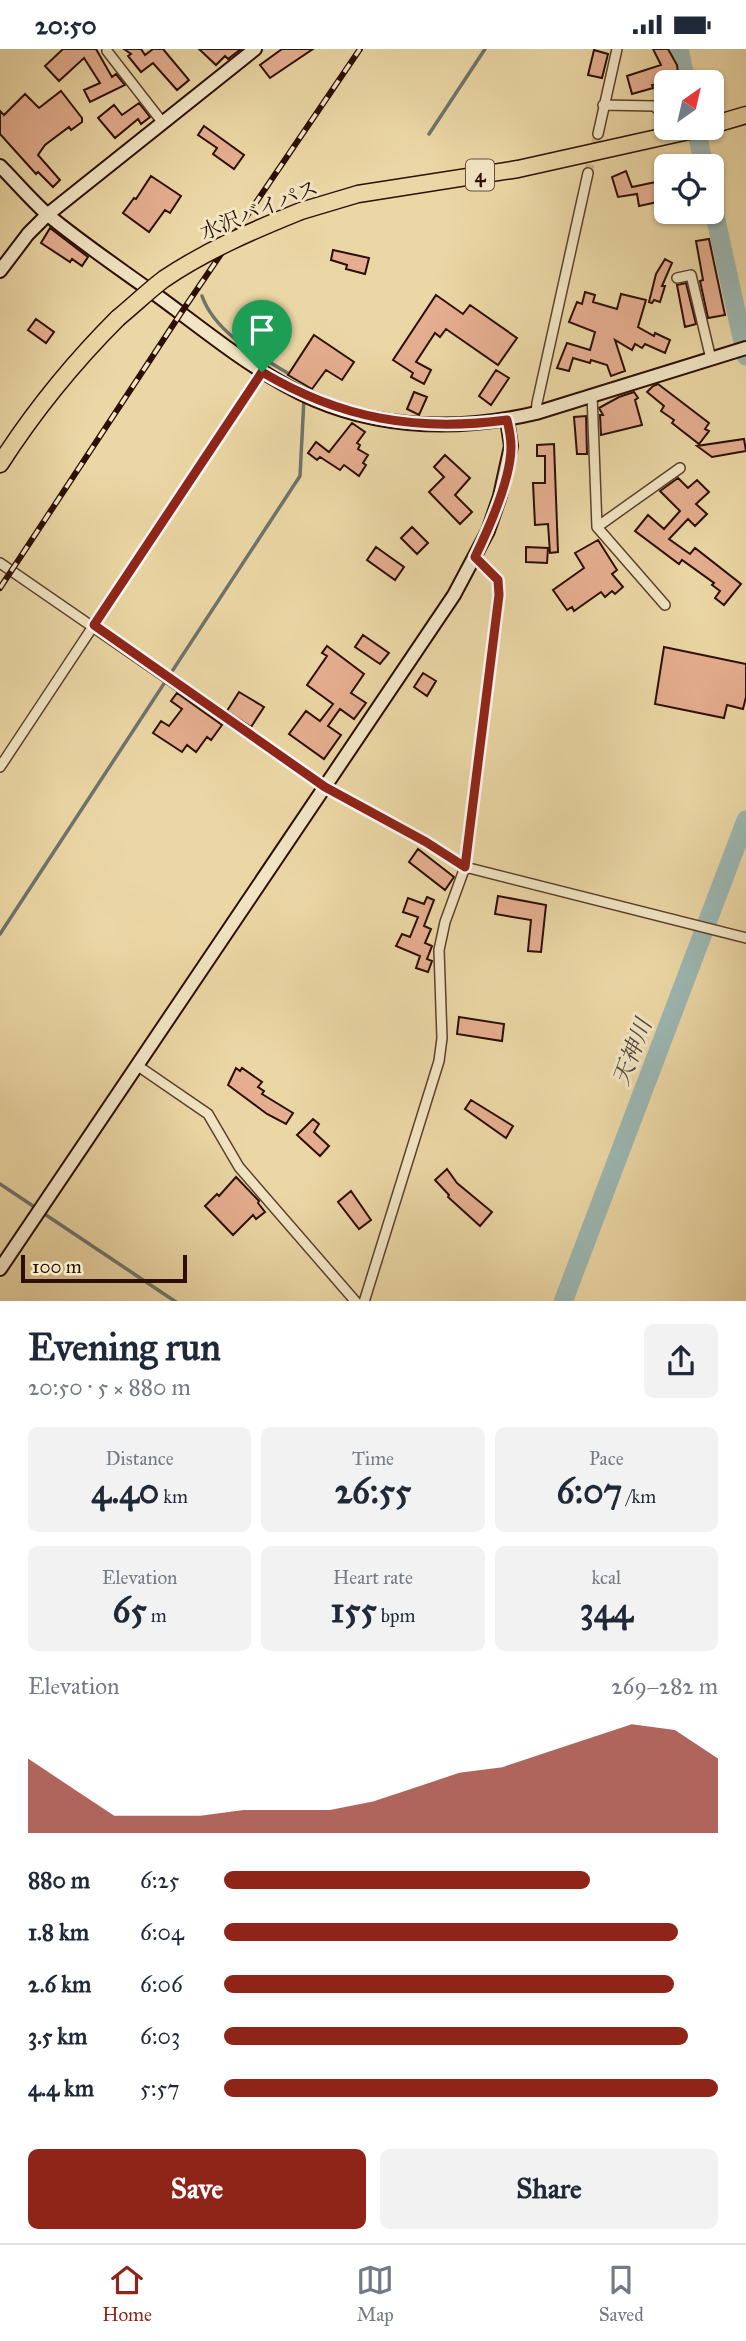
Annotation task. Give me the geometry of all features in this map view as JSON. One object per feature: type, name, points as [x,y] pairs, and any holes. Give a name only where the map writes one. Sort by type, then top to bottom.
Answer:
[{"type":"highway","points":[[724,122],[746,115]]},
{"type":"highway","name":"水沢バイパス","points":[[0,464],[48,395],[82,354],[118,319],[162,281],[250,231],[301,211],[358,194],[518,169],[654,139]]},
{"type":"street","points":[[0,271],[47,215],[255,49]]},
{"type":"street","points":[[598,134],[617,49]]},
{"type":"street","points":[[107,51],[163,123]]},
{"type":"street","points":[[603,105],[654,106]]},
{"type":"street","points":[[0,166],[47,215],[262,372],[318,400],[370,417],[453,426],[507,420],[746,348]]},
{"type":"street","points":[[536,413],[588,173]]},
{"type":"street","points":[[677,278],[691,275],[711,359]]},
{"type":"street","points":[[0,767],[262,372]]},
{"type":"street","points":[[592,395],[597,527],[665,604]]},
{"type":"street","points":[[0,1269],[454,595],[475,557],[496,508],[512,446],[507,420]]},
{"type":"street","points":[[597,527],[680,468]]},
{"type":"street","points":[[364,1301],[439,1061],[442,1038],[439,950],[445,922],[465,867],[499,595],[498,580],[475,557]]},
{"type":"street","points":[[0,563],[94,625],[325,787],[426,842],[465,867],[746,938]]},
{"type":"street","points":[[138,1066],[208,1114],[239,1167],[356,1301]]},
{"type":"building","points":[[63,49],[96,49],[112,77],[116,74],[125,85],[90,102],[84,90],[100,83],[84,58],[59,81],[45,66]]},
{"type":"building","points":[[124,49],[141,49],[145,55],[153,49],[163,49],[189,80],[177,90],[153,63],[141,72],[128,56],[131,54]]},
{"type":"building","points":[[199,49],[241,49],[228,59],[225,56],[216,65]]},
{"type":"building","points":[[282,49],[313,49],[270,78],[260,65]]},
{"type":"building","points":[[653,49],[668,49],[678,70],[654,70],[653,88],[632,94],[627,76],[661,65]]},
{"type":"building","points":[[594,50],[608,54],[602,78],[588,75]]},
{"type":"building","points":[[61,91],[82,118],[82,122],[71,130],[69,127],[45,145],[38,155],[60,180],[53,187],[38,172],[36,174],[0,134],[0,111],[4,115],[25,94],[39,108]]},
{"type":"building","points":[[139,103],[150,117],[141,124],[138,119],[115,138],[98,118],[114,105],[122,115]]},
{"type":"building","points":[[204,126],[244,155],[234,169],[213,154],[217,148],[198,135]]},
{"type":"building","points":[[626,171],[632,187],[654,182],[654,203],[639,206],[637,194],[618,197],[612,177]]},
{"type":"building","points":[[151,176],[181,196],[170,213],[165,210],[149,232],[123,213]]},
{"type":"building","points":[[50,228],[88,257],[82,266],[72,259],[70,262],[41,243]]},
{"type":"building","points":[[709,239],[725,315],[708,318],[700,281],[703,280],[696,241]]},
{"type":"building","points":[[333,250],[369,258],[365,274],[346,269],[347,265],[331,260]]},
{"type":"building","points":[[665,259],[672,263],[662,286],[665,286],[660,302],[649,302],[656,274]]},
{"type":"building","points":[[686,283],[696,324],[685,327],[677,285]]},
{"type":"building","points":[[585,292],[595,295],[593,302],[617,309],[621,294],[646,300],[638,327],[654,336],[655,333],[670,340],[665,353],[645,344],[642,348],[635,344],[632,350],[615,340],[625,371],[611,376],[607,365],[573,358],[569,371],[557,368],[567,343],[590,350],[595,332],[569,322],[577,302],[582,304]]},
{"type":"building","points":[[436,295],[463,314],[470,305],[517,338],[498,365],[446,329],[440,337],[435,333],[416,362],[431,370],[424,384],[411,377],[413,373],[393,360]]},
{"type":"building","points":[[36,319],[54,332],[46,343],[28,330]]},
{"type":"building","points":[[314,335],[354,362],[342,380],[326,370],[312,389],[288,375]]},
{"type":"building","points":[[496,370],[509,378],[491,405],[479,396]]},
{"type":"building","points":[[658,384],[709,423],[705,429],[709,431],[699,444],[672,423],[674,420],[661,411],[664,406],[647,392]]},
{"type":"building","points":[[414,392],[427,397],[419,415],[407,409]]},
{"type":"building","points":[[634,392],[638,398],[635,400],[642,425],[601,435],[600,415],[603,415],[599,408]]},
{"type":"building","points":[[586,416],[587,454],[577,454],[574,417]]},
{"type":"building","points":[[352,423],[365,432],[357,443],[360,445],[358,449],[368,455],[363,463],[366,465],[359,476],[344,465],[340,470],[308,453],[316,442],[329,452]]},
{"type":"building","points":[[744,439],[746,451],[712,457],[697,446]]},
{"type":"building","points":[[554,444],[558,552],[550,553],[548,524],[535,525],[533,483],[545,483],[545,456],[537,456],[537,445]]},
{"type":"building","points":[[445,455],[470,478],[455,495],[472,512],[460,524],[429,492],[444,477],[434,467]]},
{"type":"building","points":[[678,478],[688,488],[697,480],[709,492],[696,504],[707,514],[695,526],[688,519],[669,539],[690,554],[695,548],[741,584],[724,605],[715,598],[720,591],[712,585],[714,583],[682,560],[679,564],[635,531],[648,515],[664,529],[680,511],[660,491]]},
{"type":"building","points":[[412,527],[428,543],[417,554],[401,538]]},
{"type":"building","points":[[598,540],[617,570],[612,574],[623,587],[615,594],[612,591],[605,597],[601,592],[574,611],[572,607],[567,610],[553,590],[584,568],[575,553]]},
{"type":"building","points":[[376,547],[404,567],[395,580],[367,560]]},
{"type":"building","points":[[526,547],[548,548],[547,563],[526,562]]},
{"type":"building","points":[[363,635],[389,653],[380,664],[355,647]]},
{"type":"building","points":[[327,646],[364,674],[351,693],[366,703],[354,719],[340,709],[328,726],[341,735],[324,759],[289,734],[306,711],[320,721],[333,704],[307,685],[327,656],[322,653]]},
{"type":"building","points":[[664,647],[746,664],[746,697],[743,709],[727,705],[724,718],[655,704]]},
{"type":"building","points":[[423,673],[436,681],[427,696],[414,687]]},
{"type":"building","points":[[239,692],[264,707],[251,727],[227,711]]},
{"type":"building","points":[[177,693],[222,725],[211,740],[207,737],[196,752],[187,745],[182,752],[153,733],[161,721],[169,726],[182,709],[171,701]]},
{"type":"building","points":[[418,849],[454,877],[445,890],[409,862]]},
{"type":"building","points":[[498,896],[546,905],[541,952],[528,951],[531,920],[495,914]]},
{"type":"building","points":[[427,897],[434,900],[424,926],[431,929],[425,943],[432,946],[427,959],[432,961],[428,972],[416,968],[420,956],[396,946],[402,934],[410,937],[418,917],[403,912],[408,898],[424,904]]},
{"type":"building","points":[[459,1017],[504,1024],[502,1041],[457,1034]]},
{"type":"building","points":[[236,1068],[240,1071],[242,1068],[262,1082],[258,1087],[264,1091],[262,1094],[293,1113],[286,1124],[267,1114],[228,1085]]},
{"type":"building","points":[[471,1100],[513,1126],[506,1138],[465,1109]]},
{"type":"building","points":[[313,1119],[319,1124],[314,1132],[329,1146],[320,1156],[297,1135]]},
{"type":"building","points":[[447,1169],[457,1183],[492,1212],[480,1226],[448,1197],[435,1180]]},
{"type":"building","points":[[236,1177],[259,1201],[265,1212],[256,1219],[253,1215],[233,1235],[205,1206],[217,1194],[219,1196]]},
{"type":"building","points":[[351,1191],[371,1220],[359,1229],[338,1202]]},
{"type":"waterway","points":[[429,134],[485,49]]},
{"type":"waterway","name":"天神川","points":[[679,49],[683,70]]},
{"type":"waterway","name":"天神川","points":[[699,140],[701,154]]},
{"type":"waterway","name":"天神川","points":[[717,224],[746,356]]},
{"type":"waterway","points":[[202,296],[208,309],[227,332],[291,375]]},
{"type":"waterway","points":[[0,934],[300,476],[304,398]]},
{"type":"waterway","name":"天神川","points":[[563,1301],[746,820]]},
{"type":"waterway","points":[[0,1184],[36,1208]]},
{"type":"waterway","points":[[43,1213],[175,1301]]},
{"type":"tunnel","points":[[588,173],[598,134]]},
{"type":"railway","points":[[0,588],[181,313],[360,49]]},
{"type":"route","points":[[262,372],[308,396],[370,417],[453,426],[507,420],[512,446],[510,460],[488,531],[475,557],[498,580],[499,595],[465,867],[426,842],[325,787],[94,625],[262,372]]}]
